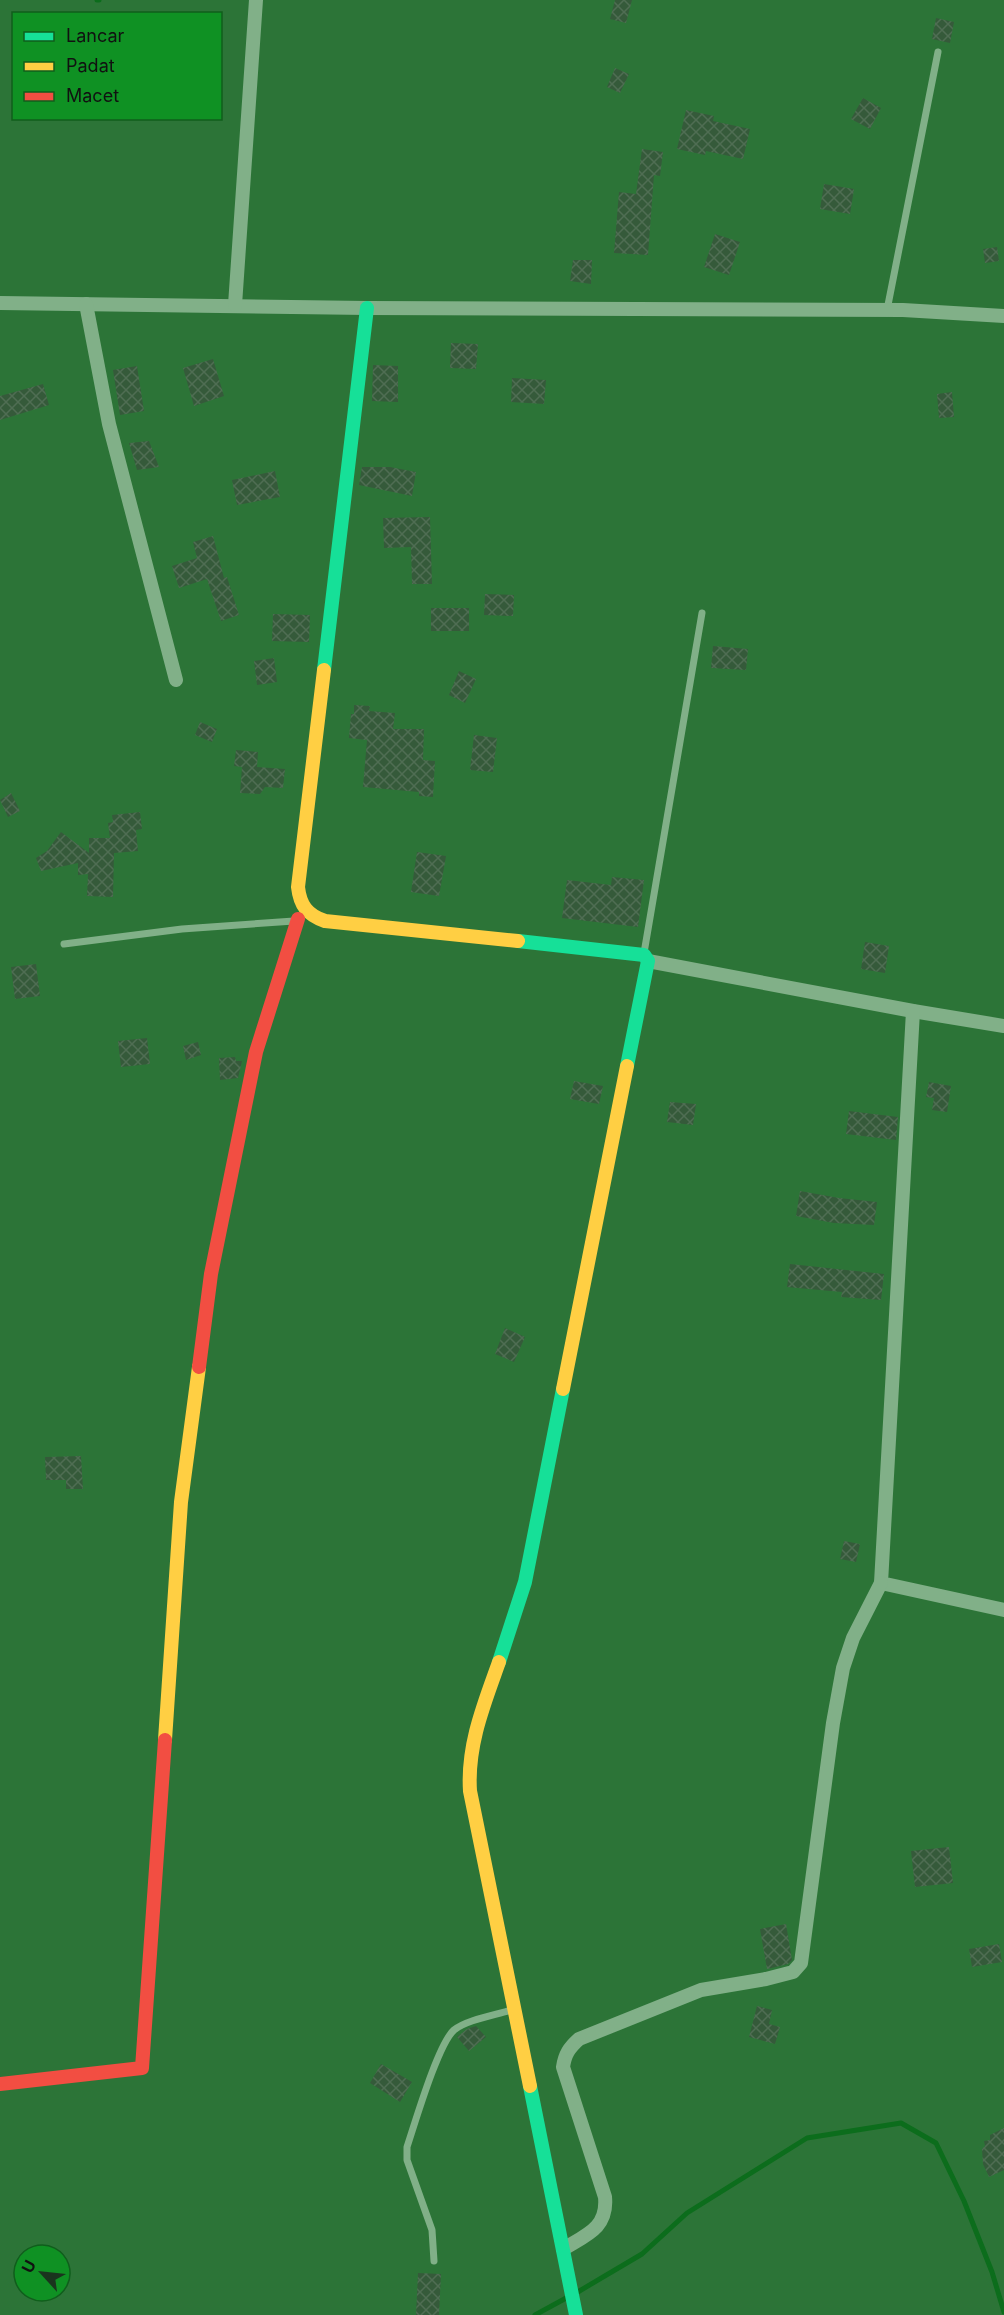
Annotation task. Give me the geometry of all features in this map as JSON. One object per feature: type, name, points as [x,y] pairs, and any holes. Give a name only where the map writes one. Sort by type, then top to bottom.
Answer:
[{"type":"street","points":[[235,305],[256,0]]},
{"type":"street","points":[[0,303],[367,308],[887,310],[1004,316]]},
{"type":"street","points":[[86,304],[109,424],[176,680]]},
{"type":"street","points":[[0,2084],[142,2068],[182,1502],[211,1274],[256,1052],[302,916],[298,887],[367,308]]},
{"type":"street","points":[[302,916],[325,921],[646,958],[913,1011],[1004,1026]]},
{"type":"street","points":[[575,2311],[470,1791],[469,1760],[477,1726],[517,1613],[525,1582],[646,958]]},
{"type":"street","points":[[563,2249],[599,2224],[606,2207],[605,2197],[563,2067],[570,2046],[579,2039],[701,1990],[793,1972],[801,1963],[832,1723],[843,1668],[853,1638],[881,1583],[913,1011]]},
{"type":"street","points":[[881,1583],[1004,1610]]},
{"type":"lane","points":[[887,310],[938,52]]},
{"type":"lane","points":[[646,958],[702,613]]},
{"type":"lane","points":[[64,944],[182,929],[294,921],[302,916]]},
{"type":"lane","points":[[434,2261],[432,2230],[407,2160],[407,2147],[441,2052],[453,2031],[462,2025],[514,2009]]},
{"type":"building","points":[[615,0],[632,0],[626,23],[610,19]]},
{"type":"building","points":[[936,18],[954,22],[950,43],[932,39]]},
{"type":"building","points":[[615,68],[629,74],[620,93],[607,87]]},
{"type":"building","points":[[863,98],[881,108],[870,129],[851,119]]},
{"type":"building","points":[[686,110],[714,116],[713,121],[750,129],[743,159],[706,151],[705,155],[677,149]]},
{"type":"building","points":[[642,149],[663,152],[660,176],[654,175],[648,255],[614,253],[619,192],[636,194]]},
{"type":"building","points":[[824,184],[854,189],[850,214],[820,209]]},
{"type":"building","points":[[715,234],[740,242],[729,275],[704,267]]},
{"type":"building","points":[[997,247],[999,261],[985,263],[983,249]]},
{"type":"building","points":[[573,260],[592,260],[591,284],[570,281]]},
{"type":"building","points":[[451,343],[478,344],[476,369],[450,368]]},
{"type":"building","points":[[213,359],[224,396],[194,406],[183,368]]},
{"type":"building","points":[[373,365],[398,366],[398,402],[372,401]]},
{"type":"building","points":[[137,366],[144,411],[120,415],[113,370]]},
{"type":"building","points":[[512,378],[546,380],[544,404],[511,402]]},
{"type":"building","points":[[43,384],[49,405],[0,420],[0,396]]},
{"type":"building","points":[[952,392],[954,417],[939,418],[937,394]]},
{"type":"building","points":[[149,441],[159,467],[137,470],[129,443]]},
{"type":"building","points":[[362,467],[390,467],[416,472],[412,496],[359,485]]},
{"type":"building","points":[[275,471],[280,497],[237,505],[232,480]]},
{"type":"building","points":[[430,517],[432,584],[412,584],[411,547],[384,548],[383,518]]},
{"type":"building","points":[[213,536],[224,578],[227,577],[239,615],[221,621],[207,579],[179,588],[172,566],[197,558],[193,542]]},
{"type":"building","points":[[485,594],[514,595],[513,616],[484,615]]},
{"type":"building","points":[[431,608],[469,608],[469,631],[431,631]]},
{"type":"building","points":[[273,614],[310,615],[309,642],[272,641]]},
{"type":"building","points":[[713,646],[748,649],[746,670],[711,668]]},
{"type":"building","points":[[274,658],[277,682],[257,685],[254,661]]},
{"type":"building","points":[[459,671],[476,679],[465,703],[449,695]]},
{"type":"building","points":[[354,705],[370,706],[369,711],[395,713],[393,729],[424,729],[423,760],[435,761],[433,797],[419,796],[419,792],[363,787],[367,740],[349,738]]},
{"type":"building","points":[[200,722],[217,729],[212,742],[195,735]]},
{"type":"building","points":[[474,735],[497,738],[493,772],[470,770]]},
{"type":"building","points":[[236,750],[258,752],[257,767],[285,769],[283,788],[265,787],[260,794],[240,793],[242,767],[234,766]]},
{"type":"building","points":[[11,793],[20,811],[8,817],[0,800]]},
{"type":"building","points":[[140,812],[142,829],[136,830],[138,851],[114,853],[113,897],[87,896],[88,874],[78,875],[78,863],[41,871],[36,858],[47,851],[61,832],[89,853],[89,838],[110,838],[108,823],[113,822],[112,815]]},
{"type":"building","points":[[417,852],[446,856],[439,896],[411,892]]},
{"type":"building","points":[[612,877],[644,880],[638,927],[562,918],[567,880],[611,885]]},
{"type":"building","points":[[865,942],[889,946],[885,973],[861,969]]},
{"type":"building","points":[[36,964],[40,996],[15,999],[11,967]]},
{"type":"building","points":[[147,1038],[150,1064],[121,1067],[118,1041]]},
{"type":"building","points":[[198,1042],[201,1055],[186,1060],[183,1046]]},
{"type":"building","points":[[235,1057],[236,1061],[242,1061],[238,1078],[220,1080],[219,1058]]},
{"type":"building","points":[[574,1081],[603,1086],[599,1104],[570,1099]]},
{"type":"building","points":[[929,1082],[951,1086],[947,1112],[932,1110],[934,1098],[926,1097]]},
{"type":"building","points":[[670,1102],[696,1104],[693,1125],[667,1122]]},
{"type":"building","points":[[849,1111],[898,1117],[896,1140],[846,1134]]},
{"type":"building","points":[[800,1191],[877,1202],[874,1225],[834,1223],[796,1216]]},
{"type":"building","points":[[790,1264],[884,1274],[881,1300],[841,1297],[842,1292],[787,1287]]},
{"type":"building","points":[[505,1328],[525,1337],[514,1362],[495,1354]]},
{"type":"building","points":[[81,1456],[83,1489],[66,1489],[66,1480],[46,1480],[45,1457]]},
{"type":"building","points":[[844,1541],[860,1544],[856,1562],[840,1559]]},
{"type":"building","points":[[949,1847],[953,1883],[915,1887],[911,1851]]},
{"type":"building","points":[[786,1924],[792,1960],[788,1964],[767,1969],[760,1929]]},
{"type":"building","points":[[999,1944],[1002,1962],[972,1967],[969,1949]]},
{"type":"building","points":[[757,2006],[772,2010],[769,2024],[780,2027],[775,2044],[749,2037]]},
{"type":"building","points":[[476,2026],[486,2037],[469,2051],[457,2037],[467,2029]]},
{"type":"building","points":[[381,2064],[412,2082],[400,2102],[370,2083]]},
{"type":"building","points":[[1004,2128],[1004,2170],[989,2177],[983,2164],[984,2141],[990,2140],[990,2135]]},
{"type":"building","points":[[418,2273],[441,2274],[439,2315],[416,2315]]},
{"type":"waterway","points":[[576,2293],[642,2254],[687,2213],[807,2138],[901,2123],[936,2143],[964,2201],[992,2272],[1004,2312]]},
{"type":"waterway","points":[[535,2315],[568,2297]]},
{"type":"traffic: fast","points":[[324,670],[367,308]]},
{"type":"traffic: fast","points":[[518,941],[644,955],[648,961],[627,1066]]},
{"type":"traffic: fast","points":[[499,1662],[525,1582],[563,1389]]},
{"type":"traffic: fast","points":[[530,2086],[576,2315]]},
{"type":"traffic: slow","points":[[324,670],[298,887],[306,909],[313,916],[325,921],[518,941]]},
{"type":"traffic: slow","points":[[563,1389],[627,1066]]},
{"type":"traffic: slow","points":[[165,1740],[181,1502],[199,1367]]},
{"type":"traffic: slow","points":[[499,1662],[482,1709],[474,1741],[470,1791],[530,2086]]},
{"type":"traffic: jam","points":[[199,1367],[211,1274],[256,1052],[298,919]]},
{"type":"traffic: jam","points":[[0,2084],[142,2068],[165,1740]]}]
